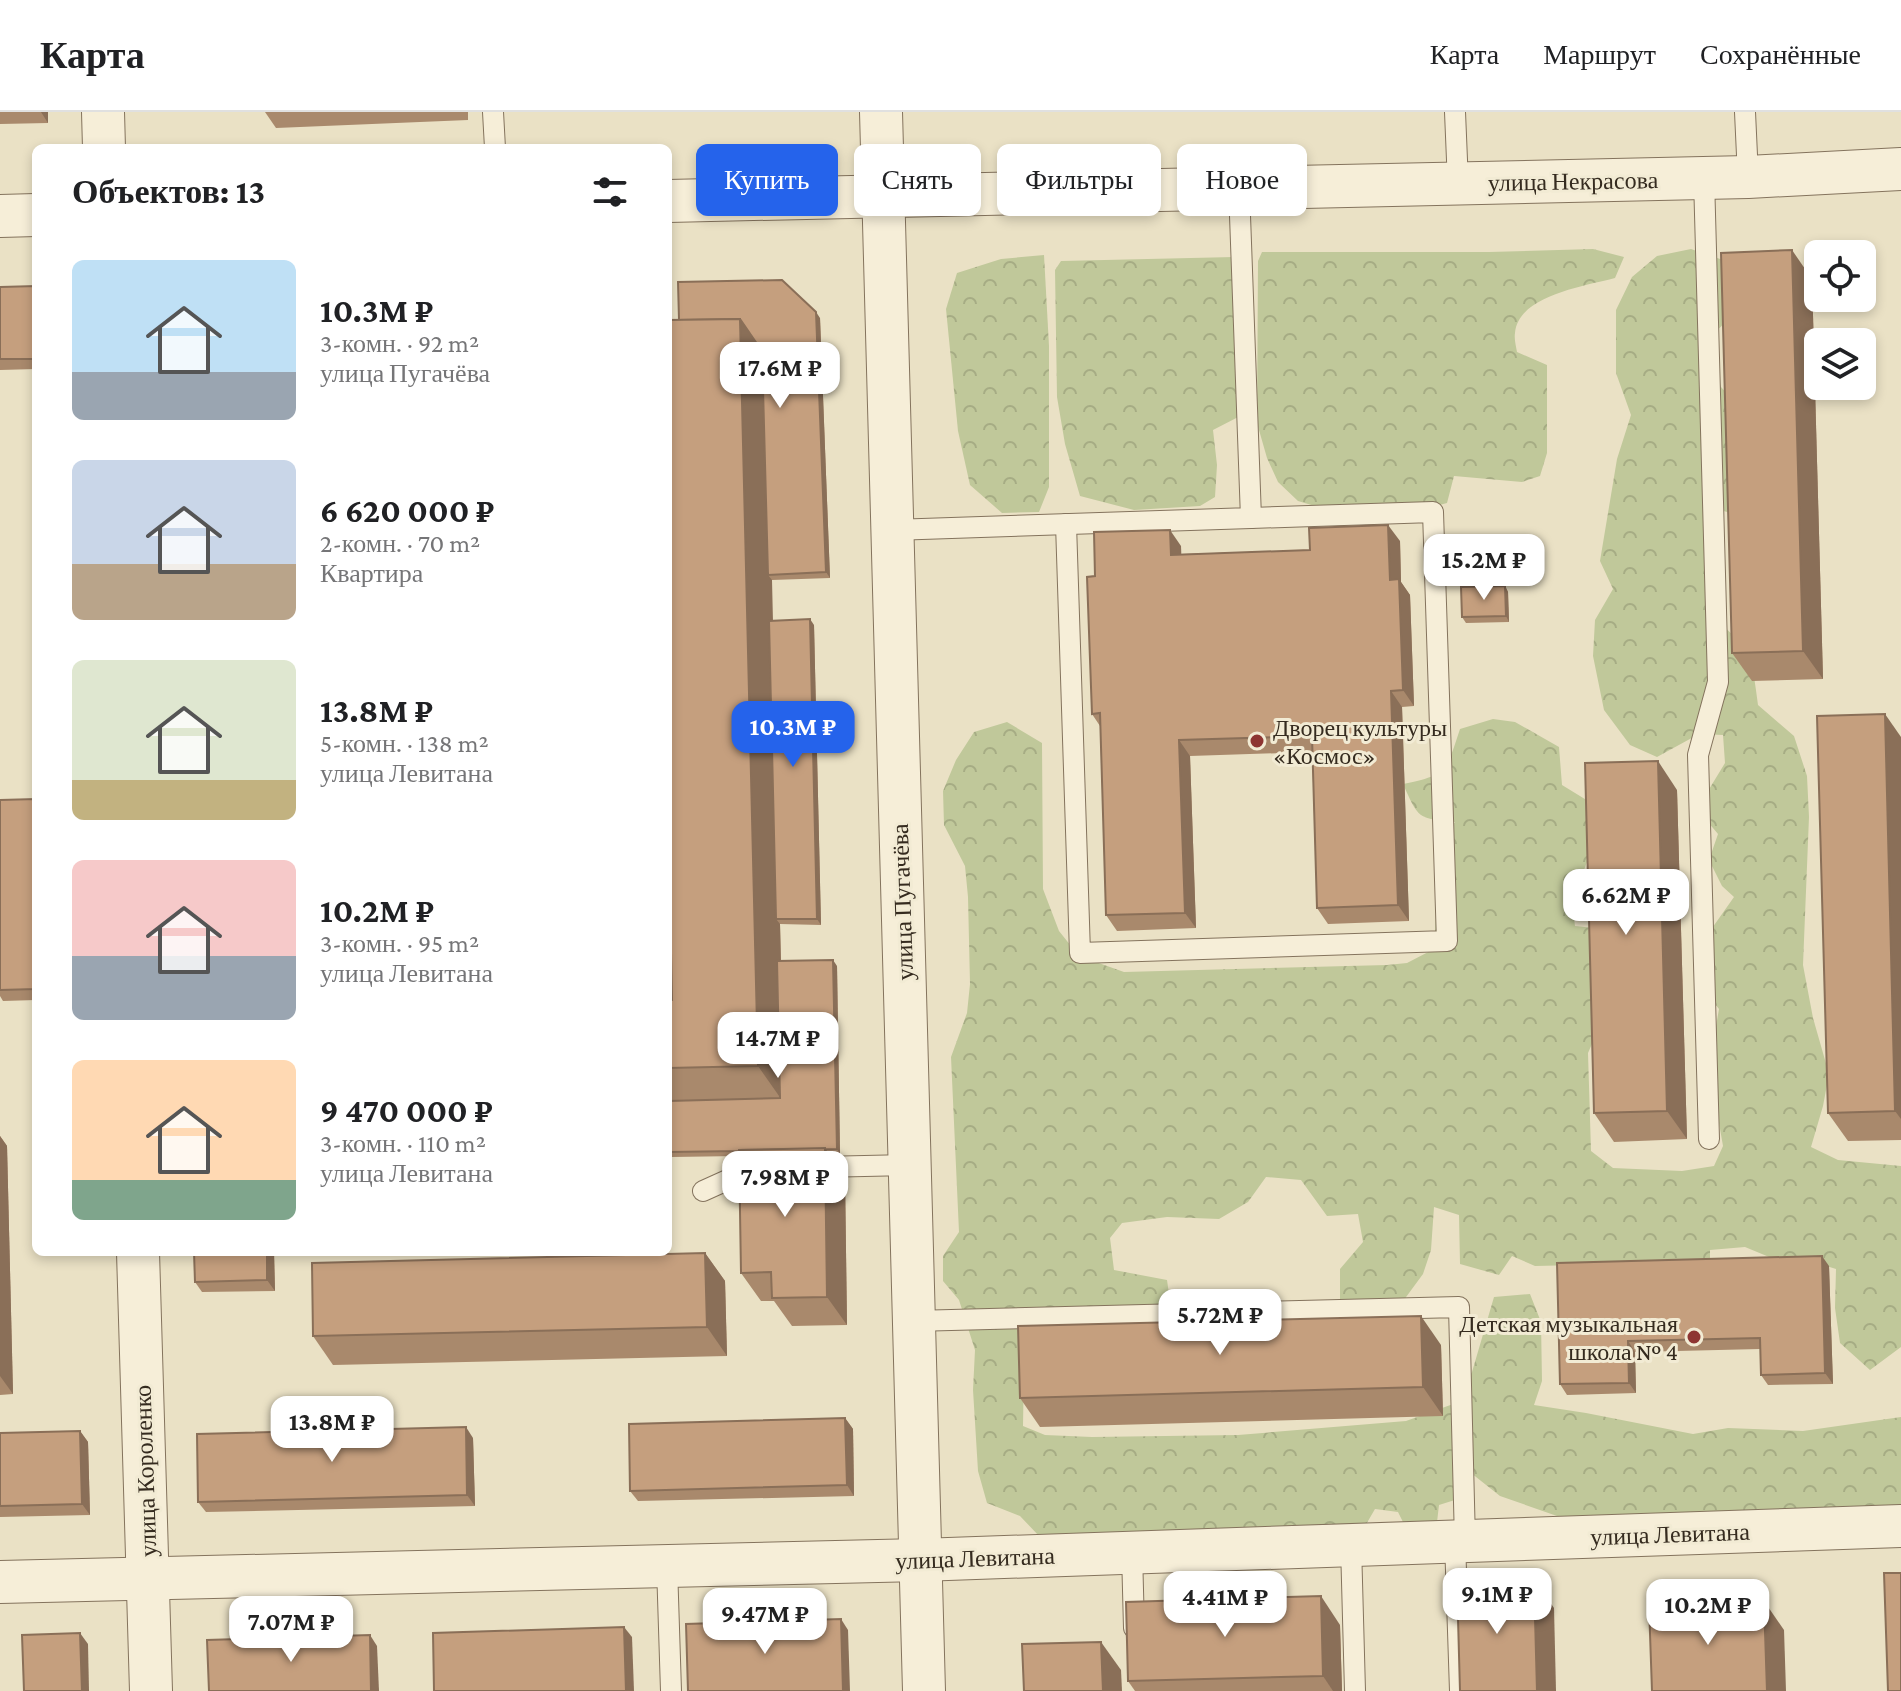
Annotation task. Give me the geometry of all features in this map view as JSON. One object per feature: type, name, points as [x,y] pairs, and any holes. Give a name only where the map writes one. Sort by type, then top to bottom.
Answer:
[{"type":"street","points":[[103,112],[104,144]]},
{"type":"street","name":"улица Пугачёва","points":[[881,112],[882,144]]},
{"type":"street","name":"улица Некрасова","points":[[1307,187],[1748,177],[1901,169]]},
{"type":"street","name":"улица Некрасова","points":[[981,194],[1177,189]]},
{"type":"street","name":"улица Некрасова","points":[[672,201],[854,197]]},
{"type":"street","points":[[0,216],[32,215]]},
{"type":"street","name":"улица Пугачёва","points":[[884,216],[924,1691]]},
{"type":"street","name":"улица Короленко","points":[[138,1256],[151,1691]]},
{"type":"street","name":"улица Левитана","points":[[0,1582],[920,1560],[1901,1526]]},
{"type":"lane","points":[[493,112],[495,144]]},
{"type":"lane","points":[[1455,112],[1458,184]]},
{"type":"lane","points":[[1745,112],[1748,177]]},
{"type":"lane","points":[[1704,178],[1718,682],[1698,755],[1709,1139]]},
{"type":"lane","points":[[1240,216],[1251,518]]},
{"type":"lane","points":[[892,530],[1066,524],[1433,512],[1447,941],[1080,953],[1066,524]]},
{"type":"lane","points":[[820,1167],[909,1165]]},
{"type":"lane","points":[[703,1191],[754,1168],[768,1167]]},
{"type":"lane","points":[[913,1321],[1459,1307],[1460,1691]]},
{"type":"lane","points":[[1351,1545],[1355,1691]]},
{"type":"lane","points":[[1132,1552],[1135,1645]]},
{"type":"lane","points":[[667,1566],[671,1691]]},
{"type":"green space","points":[[1593,249],[1624,257],[1615,278],[1540,301],[1519,320],[1515,333],[1517,352],[1547,365],[1547,453],[1540,476],[1522,482],[1454,476],[1447,503],[1417,511],[1335,512],[1298,501],[1278,482],[1257,423],[1258,261],[1262,252]]},
{"type":"green space","points":[[1691,249],[1726,261],[1731,317],[1706,341],[1721,387],[1744,413],[1740,516],[1714,508],[1714,618],[1743,647],[1754,676],[1758,705],[1794,736],[1807,776],[1809,817],[1803,965],[1813,1018],[1829,1074],[1811,1147],[1838,1160],[1901,1166],[1901,1347],[1870,1370],[1840,1343],[1835,1308],[1836,1269],[1804,1259],[1774,1259],[1745,1247],[1710,1250],[1710,1262],[1535,1266],[1512,1256],[1499,1275],[1460,1264],[1459,1215],[1434,1207],[1431,1250],[1423,1274],[1398,1308],[1340,1302],[1340,1269],[1363,1242],[1358,1214],[1327,1216],[1301,1180],[1266,1177],[1248,1202],[1219,1219],[1167,1217],[1122,1223],[1110,1238],[1114,1270],[1167,1280],[1170,1301],[1143,1314],[1025,1307],[1023,1426],[1045,1435],[1092,1437],[1238,1435],[1406,1421],[1456,1403],[1472,1372],[1494,1297],[1530,1294],[1541,1322],[1542,1381],[1534,1405],[1693,1434],[1728,1428],[1803,1431],[1901,1417],[1901,1523],[1580,1524],[1500,1496],[1471,1473],[1458,1499],[1439,1505],[1436,1531],[1411,1538],[1398,1512],[1375,1509],[1364,1528],[1040,1537],[1020,1516],[987,1503],[978,1471],[973,1390],[975,1350],[959,1300],[943,1281],[943,1256],[959,1232],[951,1057],[967,1013],[970,984],[965,866],[944,825],[943,791],[956,760],[974,732],[1007,722],[1042,743],[1043,889],[1059,931],[1079,956],[1124,972],[1407,963],[1434,949],[1434,849],[1455,822],[1421,815],[1403,784],[1437,774],[1448,762],[1460,729],[1493,719],[1515,722],[1559,747],[1562,785],[1593,804],[1590,854],[1572,902],[1575,926],[1604,929],[1602,1021],[1588,1053],[1591,1151],[1613,1168],[1682,1171],[1714,1166],[1723,1146],[1709,1066],[1719,1009],[1711,999],[1710,931],[1734,897],[1722,886],[1709,860],[1718,834],[1697,809],[1725,763],[1723,735],[1699,734],[1657,757],[1630,745],[1604,710],[1593,656],[1595,620],[1613,589],[1600,561],[1617,459],[1631,415],[1616,373],[1616,310],[1632,277],[1657,256]]},
{"type":"green space","points":[[1044,255],[1049,346],[1049,487],[1039,512],[1002,513],[970,485],[958,431],[946,309],[957,273],[1001,259]]},
{"type":"green space","points":[[1234,257],[1246,413],[1213,430],[1217,465],[1215,497],[1200,506],[1134,510],[1080,496],[1065,444],[1057,397],[1055,270],[1061,261]]},
{"type":"building","points":[[1792,250],[1803,651],[1732,653],[1721,253]]},
{"type":"building","points":[[782,280],[816,312],[826,572],[768,575],[762,351],[740,319],[679,320],[678,282]]},
{"type":"building","points":[[32,286],[32,359],[0,359],[0,287]]},
{"type":"building","points":[[740,319],[758,1066],[672,1068],[672,320]]},
{"type":"building","name":"Дворец культуры «Космос»","points":[[1388,525],[1390,580],[1399,579],[1403,690],[1391,691],[1398,905],[1317,908],[1312,736],[1179,740],[1185,913],[1106,915],[1100,713],[1092,714],[1087,577],[1095,576],[1094,532],[1170,530],[1171,555],[1310,550],[1309,528]]},
{"type":"building","points":[[1505,586],[1506,616],[1462,617],[1461,587]]},
{"type":"building","points":[[810,619],[817,919],[776,919],[769,621]]},
{"type":"building","points":[[1885,714],[1895,1111],[1828,1113],[1817,716]]},
{"type":"building","points":[[1658,761],[1667,1111],[1594,1113],[1585,763]]},
{"type":"building","points":[[32,799],[32,989],[0,990],[0,800]]},
{"type":"building","points":[[833,960],[837,1149],[672,1152],[672,1101],[780,1098],[777,961]]},
{"type":"building","points":[[825,1148],[827,1297],[772,1298],[771,1272],[741,1273],[739,1150]]},
{"type":"building","points":[[705,1253],[707,1327],[313,1336],[312,1263]]},
{"type":"building","points":[[194,1256],[267,1256],[267,1280],[195,1282]]},
{"type":"building","points":[[1822,1256],[1825,1373],[1761,1375],[1760,1338],[1628,1341],[1629,1383],[1560,1384],[1557,1263]]},
{"type":"building","points":[[1421,1316],[1423,1387],[1020,1398],[1018,1326]]},
{"type":"building","points":[[845,1418],[847,1485],[630,1491],[629,1424]]},
{"type":"building","points":[[466,1427],[467,1495],[198,1502],[197,1434]]},
{"type":"building","points":[[80,1431],[82,1504],[0,1506],[0,1433]]},
{"type":"building","points":[[1884,1573],[1901,1573],[1901,1691],[1888,1691]]},
{"type":"building","points":[[1534,1579],[1537,1691],[1460,1691],[1457,1582]]},
{"type":"building","points":[[1321,1596],[1323,1676],[1128,1681],[1126,1602]]},
{"type":"building","points":[[1764,1601],[1767,1691],[1652,1691],[1649,1605]]},
{"type":"building","points":[[841,1619],[843,1691],[688,1691],[686,1624]]},
{"type":"building","points":[[624,1627],[626,1691],[434,1691],[433,1633]]},
{"type":"building","points":[[80,1633],[82,1691],[24,1691],[22,1635]]},
{"type":"building","points":[[370,1635],[371,1691],[209,1691],[207,1640]]},
{"type":"building","points":[[1101,1642],[1103,1691],[1024,1691],[1022,1644]]},
{"type":"place","name":"Дворец культуры «Космос»","points":[[1257,741]]},
{"type":"place","name":"Детская музыкальная школа № 4","points":[[1694,1337]]}]
